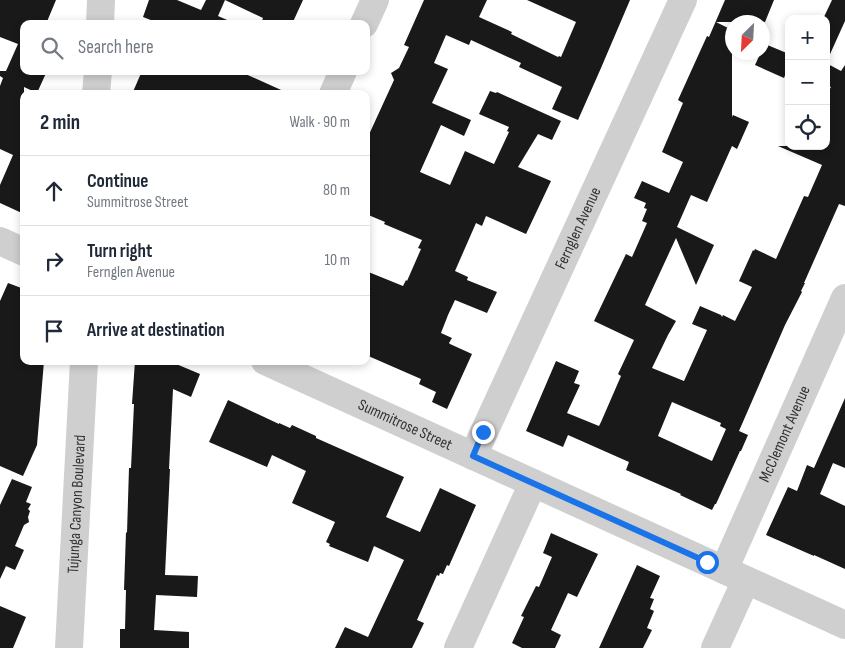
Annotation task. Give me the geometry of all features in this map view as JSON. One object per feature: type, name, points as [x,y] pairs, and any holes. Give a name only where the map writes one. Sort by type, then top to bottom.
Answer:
[{"type":"street","points":[[100,20],[101,0]]},
{"type":"street","points":[[366,20],[375,0]]},
{"type":"street","name":"Fernglen Avenue","points":[[473,456],[683,0]]},
{"type":"street","points":[[96,90],[98,75]]},
{"type":"street","points":[[335,90],[341,75]]},
{"type":"street","points":[[0,241],[20,250]]},
{"type":"street","name":"McClemont Avenue","points":[[715,648],[735,575],[845,298]]},
{"type":"street","name":"Tujunga Canyon Boulevard","points":[[69,648],[84,365]]},
{"type":"street","name":"Summitrose Street","points":[[274,365],[845,625]]},
{"type":"street","points":[[458,648],[533,483]]},
{"type":"building","points":[[0,0],[56,0],[48,20],[20,20],[20,75],[45,75],[38,90],[30,90],[24,87],[24,90],[20,90],[20,212],[0,203],[0,185],[13,155],[0,149],[0,86],[3,78],[0,76],[0,71],[6,71],[18,44],[0,37]]},
{"type":"building","points":[[149,0],[177,0],[201,10],[206,0],[225,0],[218,16],[227,20],[151,20],[143,17]]},
{"type":"building","points":[[225,0],[303,0],[294,20],[262,20],[263,18]]},
{"type":"building","points":[[424,0],[487,0],[479,17],[561,57],[576,22],[527,0],[630,0],[578,120],[552,109],[562,87],[519,67],[521,63],[471,40],[469,45],[446,35],[434,63],[448,69],[432,103],[471,120],[464,136],[441,125],[420,172],[450,185],[465,151],[494,164],[509,132],[507,131],[509,127],[479,114],[490,91],[497,92],[561,121],[552,140],[538,134],[518,167],[551,181],[526,234],[486,216],[482,226],[476,223],[455,271],[468,277],[467,280],[497,292],[487,313],[455,300],[448,315],[441,333],[452,338],[450,344],[472,354],[447,409],[432,402],[436,392],[419,384],[421,379],[370,357],[370,273],[403,286],[421,249],[418,248],[422,240],[384,224],[385,222],[370,216],[370,132],[394,80],[391,73],[399,68],[409,47],[404,45]]},
{"type":"building","points":[[725,0],[774,0],[768,15],[725,15],[725,22],[716,22],[725,26],[725,60],[732,60],[732,117],[733,115],[749,122],[737,149],[732,146],[707,202],[691,195],[677,227],[714,245],[696,285],[676,238],[645,305],[676,321],[652,368],[684,381],[707,330],[692,324],[700,306],[735,321],[752,287],[739,281],[753,250],[755,249],[776,259],[804,196],[808,197],[822,165],[787,150],[830,150],[830,65],[841,71],[845,65],[845,206],[839,204],[804,283],[802,292],[785,325],[739,431],[748,435],[712,510],[626,470],[629,462],[568,435],[563,447],[526,431],[556,361],[579,371],[574,383],[580,385],[567,413],[599,426],[601,422],[621,376],[618,374],[634,340],[594,321],[626,254],[632,257],[647,223],[642,221],[647,209],[644,208],[646,203],[634,198],[642,181],[669,193],[683,162],[662,152],[683,103],[678,100],[707,36],[709,37]],"holes":[[[672,402],[721,423],[720,426],[726,429],[712,461],[658,436]]]},
{"type":"building","points":[[832,0],[845,0],[845,21],[830,54],[830,15],[825,15]]},
{"type":"building","points":[[770,46],[785,52],[784,78],[755,65],[757,60],[770,60]]},
{"type":"building","points":[[140,75],[248,75],[281,90],[134,90]]},
{"type":"building","points":[[8,283],[20,288],[20,365],[44,365],[37,445],[23,476],[0,466],[0,301]]},
{"type":"building","points":[[135,365],[179,365],[200,374],[191,397],[173,389],[165,575],[198,576],[197,597],[156,595],[154,630],[189,632],[189,648],[120,648],[120,629],[125,629],[126,590],[124,590],[129,468],[131,468],[134,404],[132,404]]},
{"type":"building","points":[[845,398],[845,468],[833,463],[820,494],[845,506],[845,569],[766,535],[788,487],[797,491],[807,465],[814,468]]},
{"type":"building","points":[[228,400],[279,424],[290,428],[292,425],[316,436],[316,438],[404,477],[386,517],[420,532],[440,488],[476,505],[449,566],[447,565],[443,574],[437,575],[417,620],[424,623],[412,648],[335,648],[345,627],[368,637],[404,560],[374,546],[368,562],[329,546],[330,544],[326,542],[335,522],[292,503],[306,471],[272,455],[267,467],[209,442]]},
{"type":"building","points":[[12,479],[32,487],[26,502],[31,504],[28,509],[30,511],[29,522],[24,525],[15,546],[24,550],[15,570],[6,566],[0,579],[0,505]]},
{"type":"building","points":[[551,533],[598,554],[577,597],[568,593],[551,630],[561,635],[555,648],[522,648],[512,643],[524,617],[521,616],[536,586],[539,587],[552,557],[543,553]]},
{"type":"building","points":[[637,565],[660,576],[650,598],[654,599],[650,609],[654,611],[647,628],[652,630],[643,648],[599,648]]},
{"type":"building","points":[[0,606],[26,617],[13,648],[0,648]]},
{"type":"route","points":[[483,432],[473,456],[707,562]]}]
